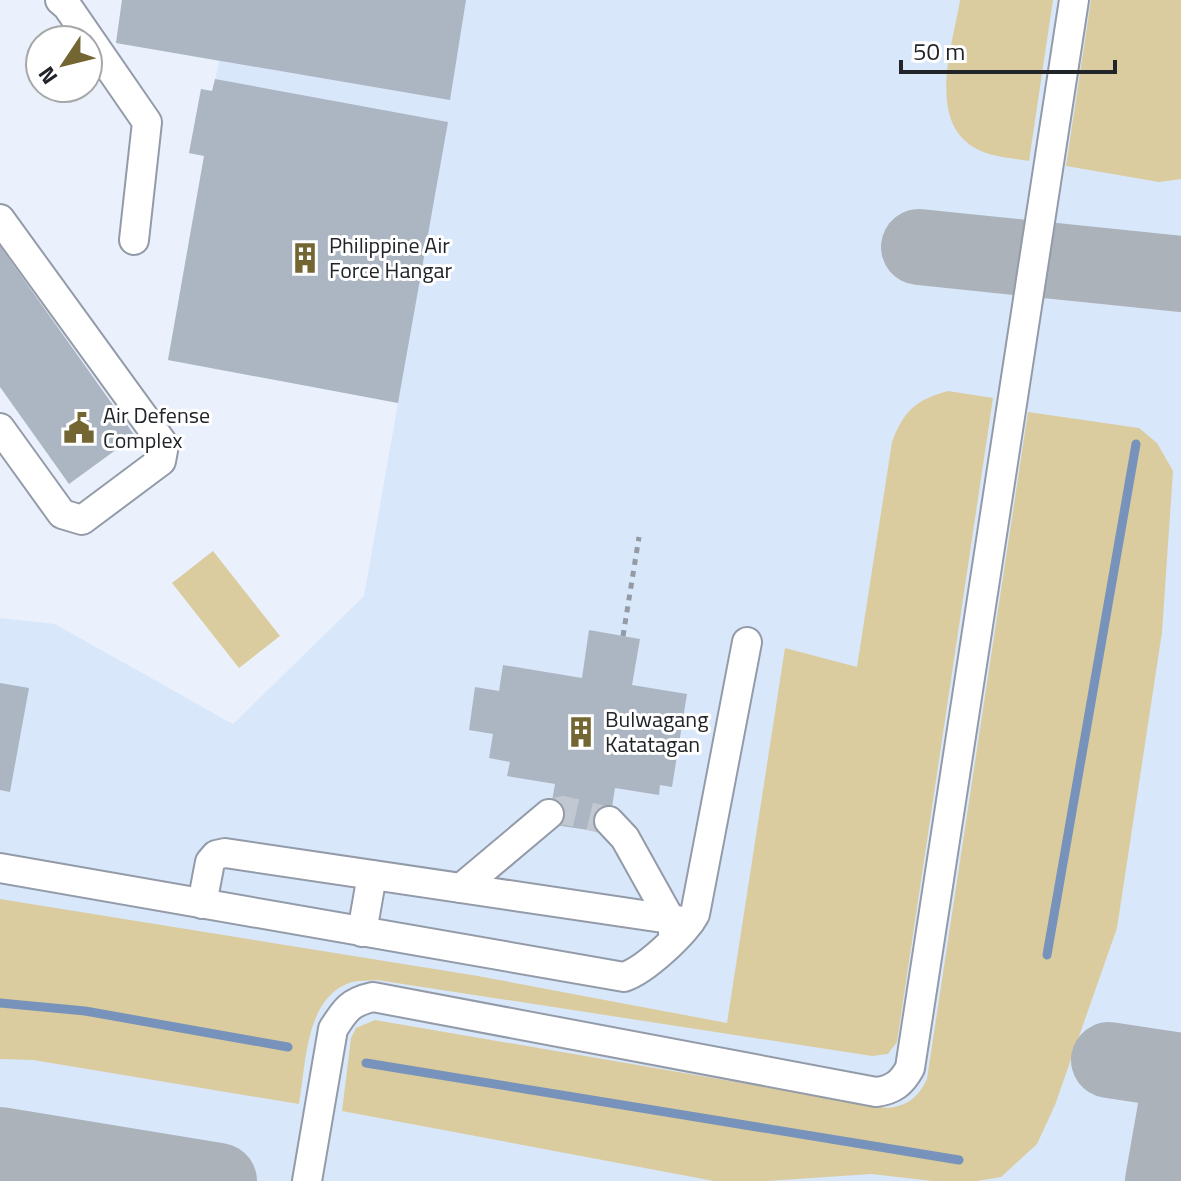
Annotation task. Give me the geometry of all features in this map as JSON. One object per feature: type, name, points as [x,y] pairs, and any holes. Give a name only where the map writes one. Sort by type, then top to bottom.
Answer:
[{"type":"lane","points":[[307,1181],[333,1029],[343,1013],[357,1000],[373,997],[876,1092],[887,1091],[905,1078],[910,1068],[1074,0]]},
{"type":"lane","points":[[68,2],[147,122],[134,240]]},
{"type":"lane","points":[[0,219],[164,445],[161,461],[82,520],[62,514],[0,428]]},
{"type":"lane","points":[[1,866],[624,977],[635,973],[664,947],[680,921],[695,914],[747,642]]},
{"type":"lane","points":[[461,888],[549,814]]},
{"type":"lane","points":[[609,821],[625,838],[680,921]]},
{"type":"lane","points":[[202,904],[210,862],[216,855],[225,853],[680,921]]},
{"type":"lane","points":[[362,932],[372,875]]},
{"type":"path","points":[[623,636],[639,537]]},
{"type":"shaded area","points":[[122,0],[1181,0],[1181,1181],[0,1181],[0,618],[55,624],[233,724],[364,596],[398,403],[168,360],[204,156],[189,153],[201,89],[213,91],[219,61],[116,43]]},
{"type":"shaded area","points":[[960,0],[1053,0],[1029,161],[975,148],[960,135],[951,119],[946,80]]},
{"type":"shaded area","points":[[1091,0],[1181,0],[1181,179],[1159,182],[1066,166]]},
{"type":"shaded area","points":[[948,391],[993,398],[897,1042],[888,1054],[872,1056],[377,980],[352,982],[325,1001],[310,1034],[299,1104],[33,1060],[0,1059],[0,899],[478,976],[727,1023],[785,648],[857,667],[892,442],[912,408],[927,398]]},
{"type":"shaded area","points":[[1028,412],[1139,428],[1157,443],[1173,471],[1162,632],[1117,928],[1055,1105],[1037,1144],[1001,1177],[977,1181],[933,1181],[871,1174],[714,1181],[342,1111],[351,1038],[356,1028],[375,1020],[887,1108],[906,1103],[916,1096],[927,1079]]},
{"type":"shaded area","points":[[213,551],[280,636],[239,668],[172,583]]},
{"type":"building","points":[[122,0],[466,0],[450,100],[116,43]]},
{"type":"building","name":"Philippine Air Force Hangar","points":[[215,79],[448,122],[398,403],[168,360],[204,156],[189,153],[201,89],[212,91]]},
{"type":"building","points":[[0,246],[135,436],[69,484],[0,387]]},
{"type":"building","name":"Bulwagang Katatagan","points":[[589,630],[640,639],[632,685],[687,694],[672,787],[660,785],[659,795],[615,788],[608,833],[548,824],[555,784],[507,776],[510,762],[489,758],[493,734],[469,730],[475,687],[499,691],[503,665],[582,678]]},
{"type":"building","points":[[0,683],[29,688],[10,792],[0,790]]},
{"type":"waterway","points":[[1047,955],[1136,444]]},
{"type":"waterway","points":[[0,1003],[85,1011],[288,1047]]},
{"type":"waterway","points":[[366,1063],[959,1160]]},
{"type":"taxiway","points":[[919,247],[1181,274]]},
{"type":"taxiway","points":[[1109,1060],[1181,1071]]},
{"type":"taxiway","points":[[1163,1181],[1181,1078]]},
{"type":"taxiway","points":[[0,1145],[219,1181]]},
{"type":"tunnel","points":[[549,814],[563,810],[609,821]]},
{"type":"place","name":"Philippine Air Force Hangar","points":[[305,258]]},
{"type":"place","name":"Air Defense Complex","points":[[79,428]]},
{"type":"place","name":"Bulwagang Katatagan","points":[[581,732]]}]
